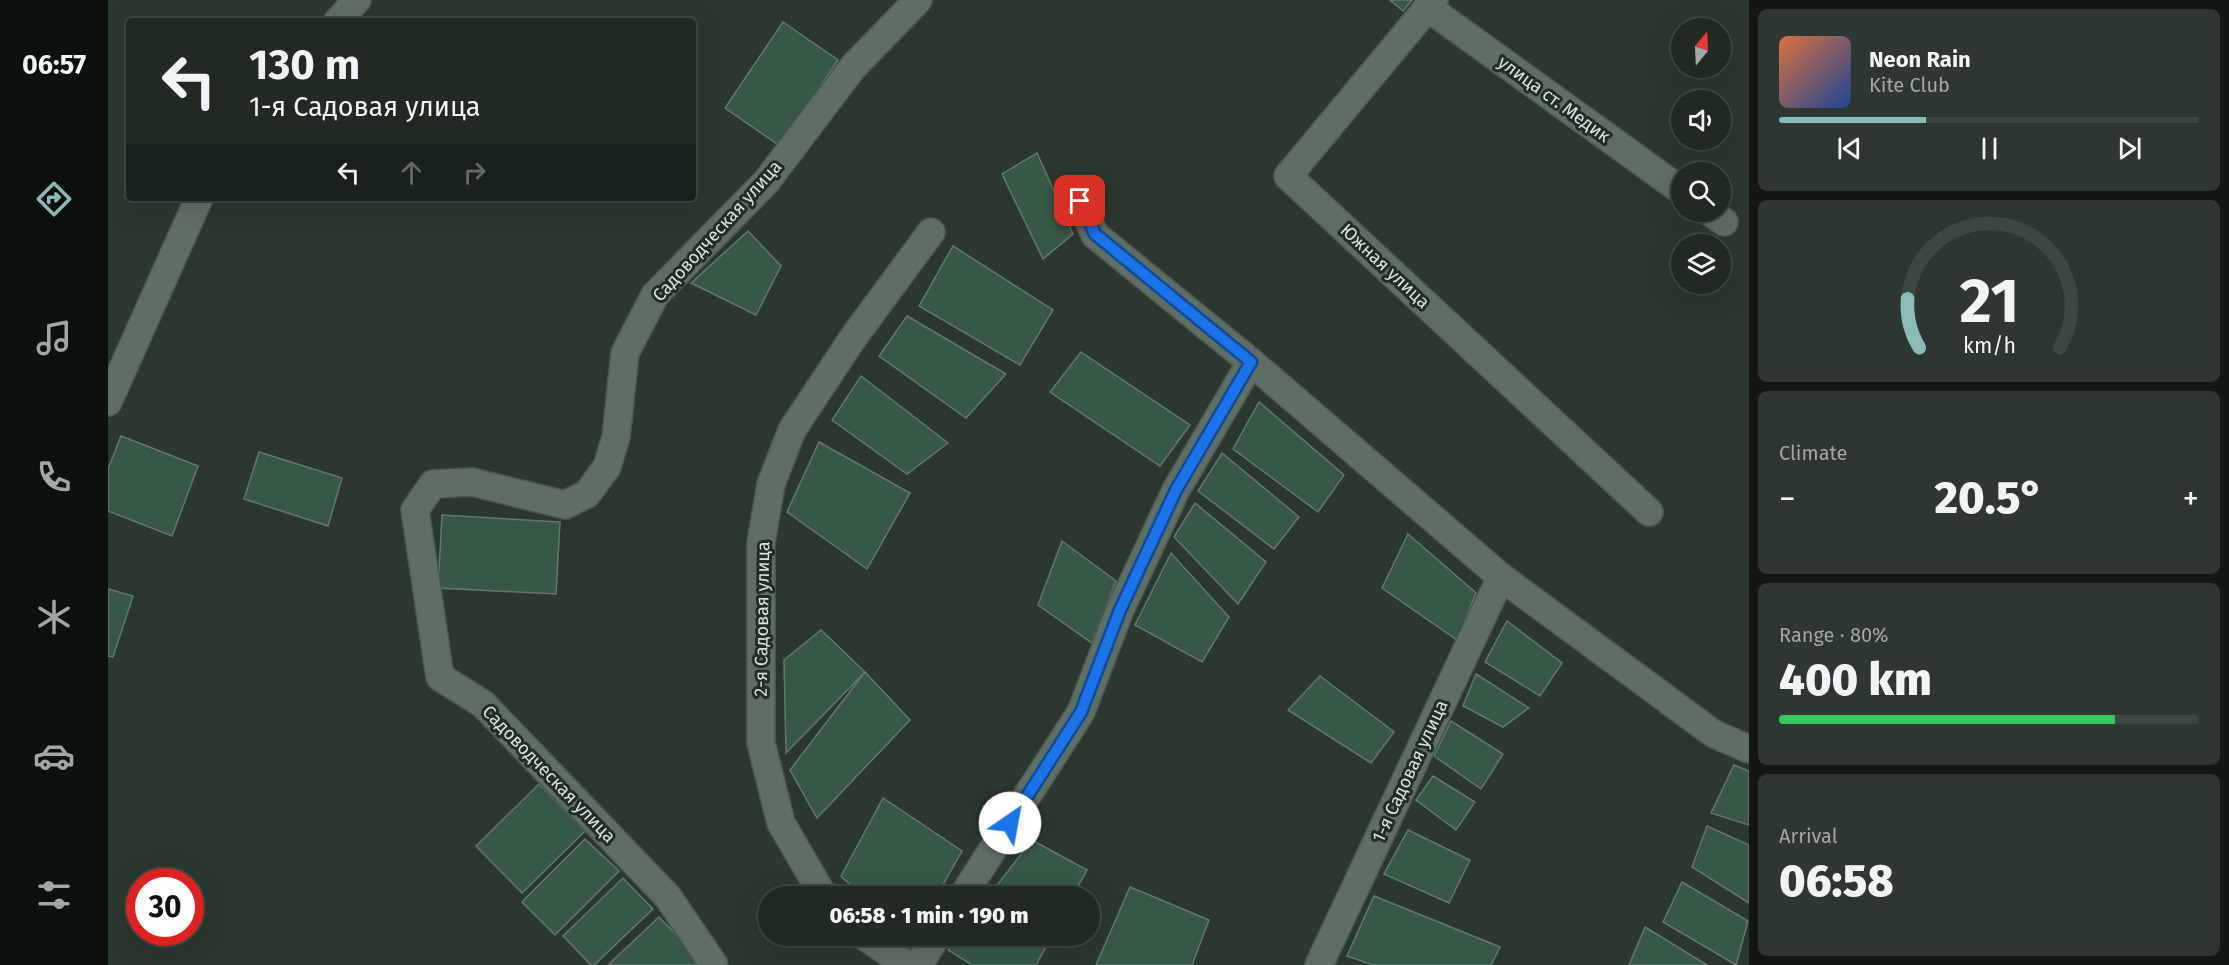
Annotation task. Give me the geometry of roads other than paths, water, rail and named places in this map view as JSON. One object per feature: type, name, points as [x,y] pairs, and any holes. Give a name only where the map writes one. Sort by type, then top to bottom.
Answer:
[{"type":"street","points":[[341,18],[357,0]]},
{"type":"street","name":"Садоводческая улица","points":[[714,965],[668,897],[483,704],[440,677],[415,510],[433,484],[472,482],[564,505],[587,494],[607,467],[616,437],[625,353],[655,295],[766,182],[853,67],[918,0]]},
{"type":"street","name":"улица ст. Медик","points":[[1430,4],[1671,183]]},
{"type":"street","name":"Южная улица","points":[[1430,4],[1288,176],[1649,512]]},
{"type":"street","points":[[108,402],[198,201]]},
{"type":"street","points":[[1080,201],[1095,234],[1251,362],[1501,578],[1714,734],[1749,749]]},
{"type":"street","name":"2-я Садовая улица","points":[[818,886],[781,823],[761,743],[761,543],[771,484],[792,430],[853,338],[931,232]]},
{"type":"street","points":[[969,886],[1081,712],[1120,610],[1176,490],[1251,362]]},
{"type":"street","name":"1-я Садовая улица","points":[[1318,965],[1501,578]]},
{"type":"street","points":[[879,946],[907,965]]},
{"type":"street","points":[[918,965],[930,946]]}]
